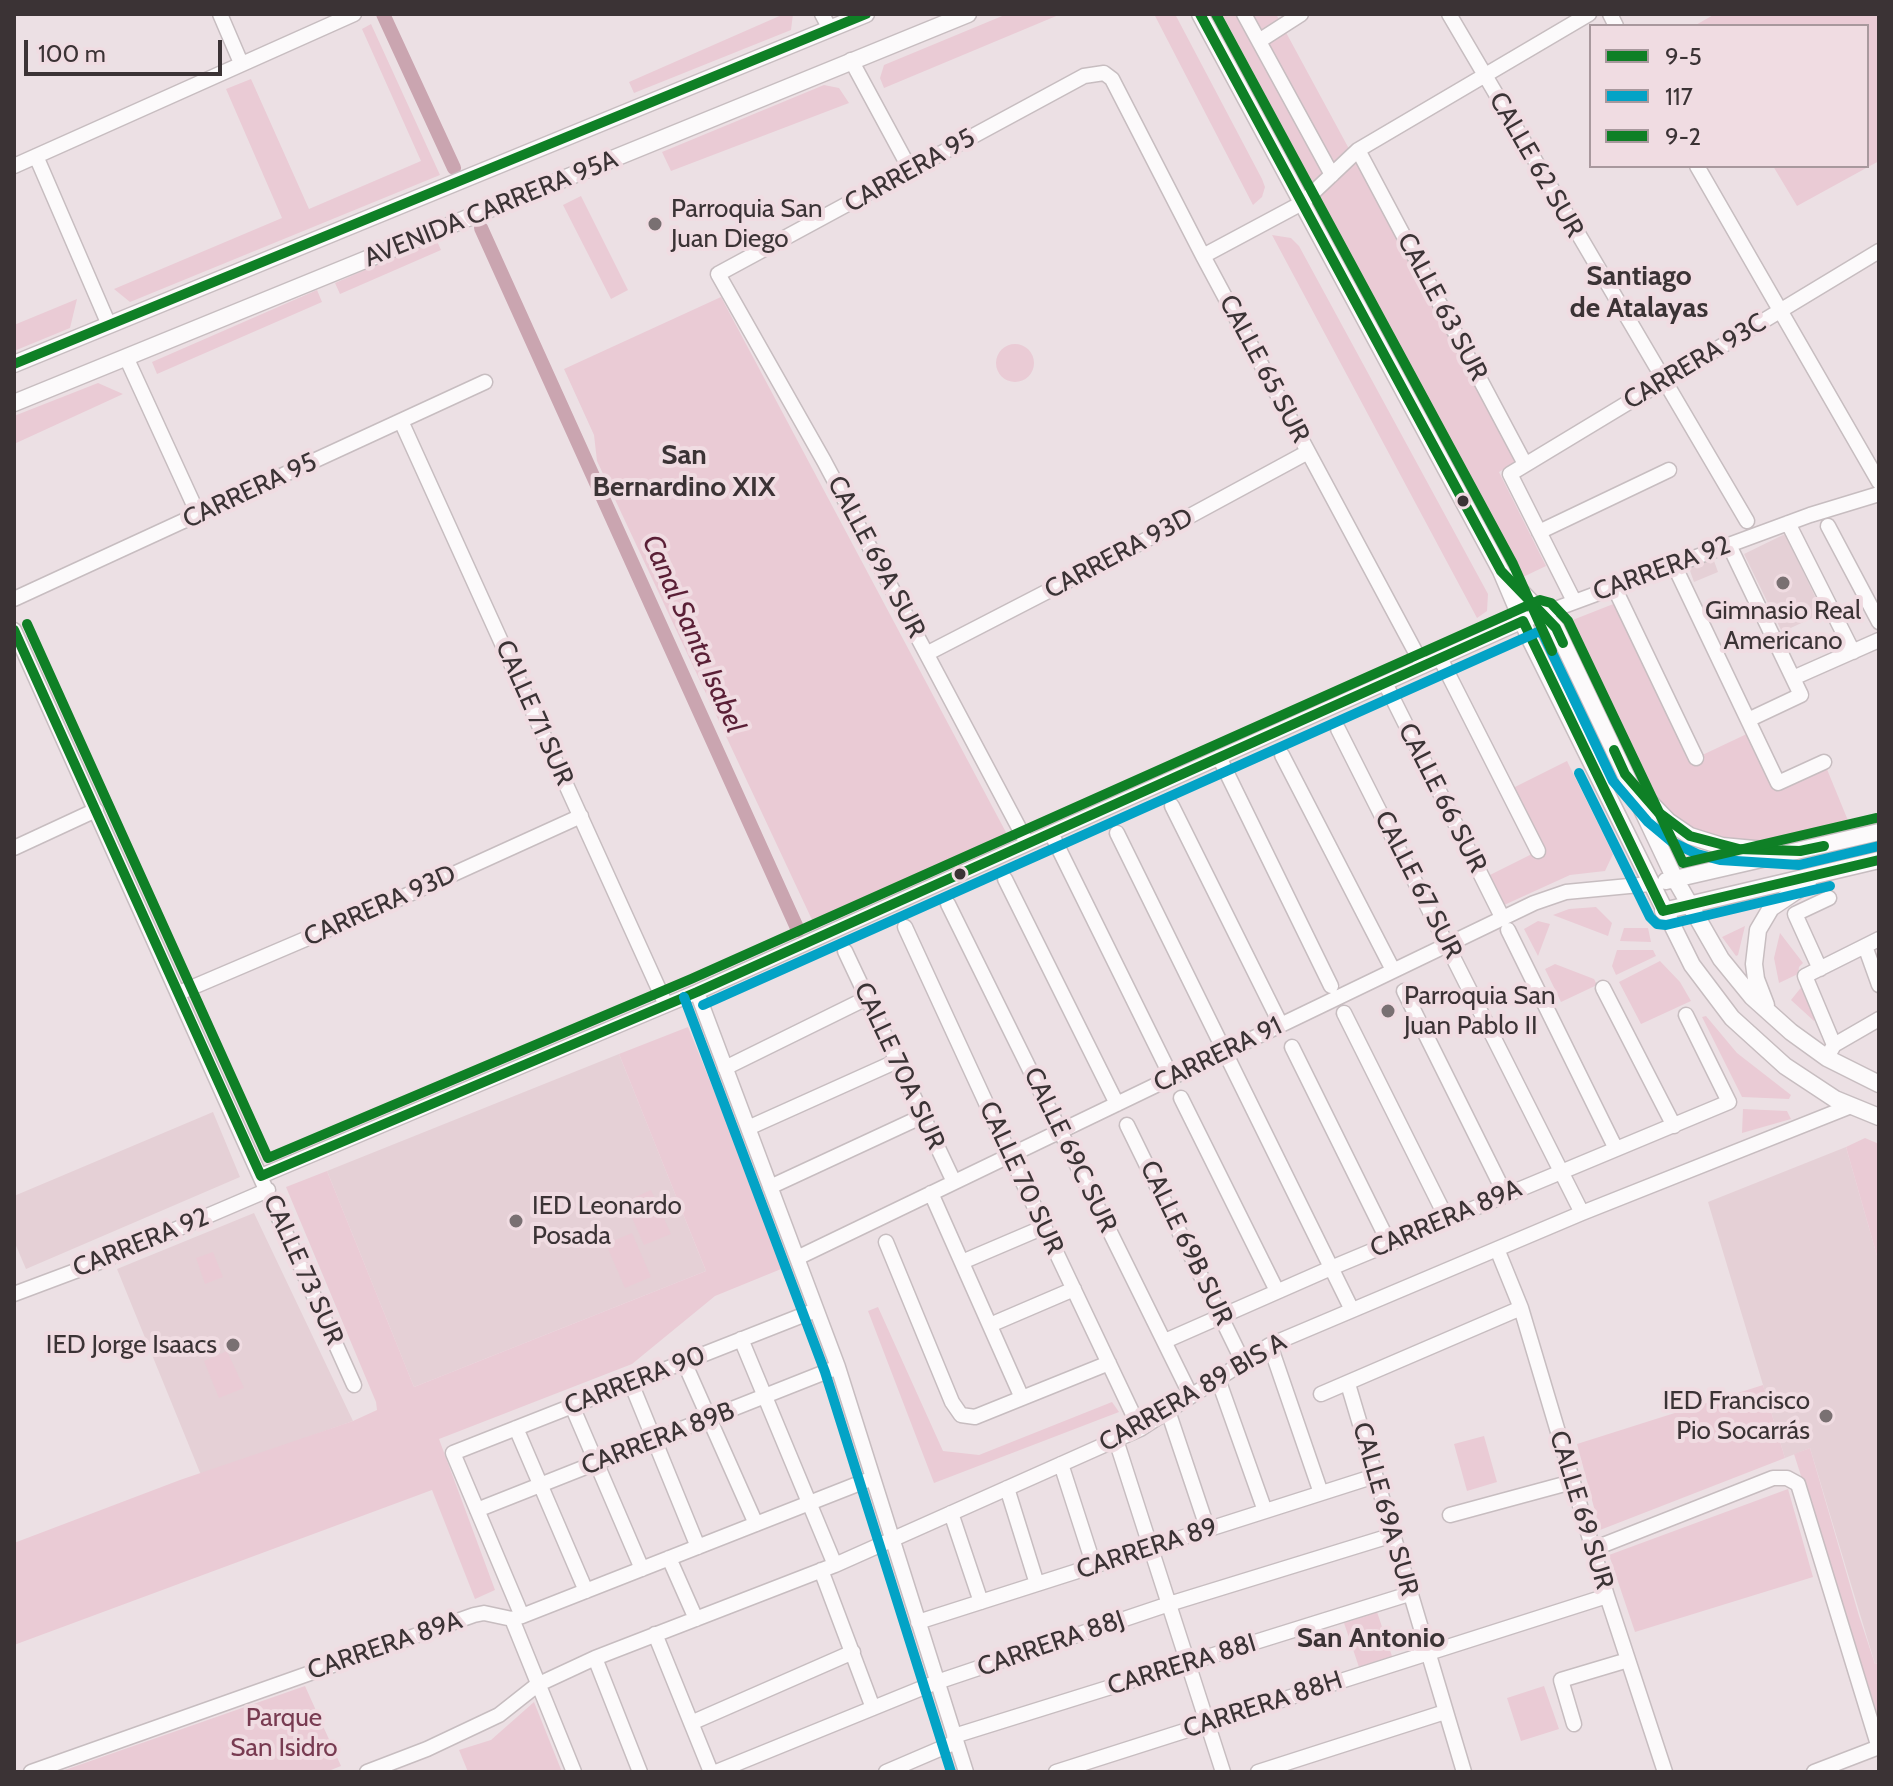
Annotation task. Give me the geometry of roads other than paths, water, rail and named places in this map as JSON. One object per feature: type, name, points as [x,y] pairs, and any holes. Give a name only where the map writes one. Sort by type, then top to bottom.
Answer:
[{"type":"main road","name":"AVENIDA CARRERA 95A","points":[[14,364],[826,21],[866,14]]},
{"type":"main road","name":"AVENIDA CARRERA 95A","points":[[14,403],[968,14]]},
{"type":"main road","points":[[1200,14],[1501,571],[1663,911],[1704,984],[1749,1036],[1803,1079],[1851,1106],[1879,1117]]},
{"type":"main road","points":[[1501,571],[1556,628],[1675,879],[1711,944],[1734,977],[1773,1017],[1879,1084]]},
{"type":"main road","points":[[1625,774],[1658,812],[1690,836],[1739,849],[1800,851]]},
{"type":"main road","points":[[1650,884],[1879,832]]},
{"type":"main road","points":[[1663,911],[1879,860]]},
{"type":"main road","points":[[1773,1017],[1756,979],[1754,947],[1758,930],[1764,916],[1779,901],[1828,872]]},
{"type":"street","points":[[220,14],[241,63]]},
{"type":"street","points":[[14,166],[354,14]]},
{"type":"street","points":[[1244,14],[1332,175]]},
{"type":"street","points":[[1259,41],[1301,14]]},
{"type":"street","name":"CALLE 62 SUR","points":[[1449,14],[1747,521]]},
{"type":"street","points":[[1203,256],[1302,203],[1358,150],[1589,14]]},
{"type":"street","points":[[851,60],[911,171]]},
{"type":"street","name":"CARRERA 95","points":[[718,274],[1084,76],[1104,73]]},
{"type":"street","name":"CALLE 65 SUR","points":[[1104,73],[1112,79],[1203,256],[1423,666]]},
{"type":"street","name":"CALLE 63 SUR","points":[[1358,150],[1525,464]]},
{"type":"street","points":[[36,156],[109,325]]},
{"type":"street","points":[[1698,168],[1879,482]]},
{"type":"street","name":"CARRERA 93C","points":[[1539,532],[1510,474],[1879,251]]},
{"type":"street","name":"CALLE 69A SUR","points":[[718,274],[824,461],[1027,843]]},
{"type":"street","points":[[126,357],[198,514]]},
{"type":"street","name":"CARRERA 95","points":[[14,599],[485,382]]},
{"type":"street","name":"CALLE 71 SUR","points":[[401,421],[666,1005]]},
{"type":"street","name":"CARRERA 93D","points":[[928,653],[1308,452]]},
{"type":"street","points":[[1574,601],[1539,532],[1669,470]]},
{"type":"street","name":"CARRERA 92","points":[[261,1176],[697,992],[1523,621],[1788,523],[1879,494]]},
{"type":"street","points":[[1788,523],[1853,652]]},
{"type":"street","points":[[1828,526],[1879,622]]},
{"type":"street","points":[[1729,545],[1801,695],[1748,720]]},
{"type":"street","points":[[1674,565],[1778,783],[1824,762]]},
{"type":"street","points":[[1614,587],[1696,758]]},
{"type":"street","name":"CALLE 73 SUR","points":[[14,630],[354,1385]]},
{"type":"street","points":[[1793,678],[1879,640]]},
{"type":"street","points":[[1440,658],[1538,851]]},
{"type":"street","name":"CALLE 66 SUR","points":[[1385,683],[1500,913]]},
{"type":"street","name":"CALLE 67 SUR","points":[[1338,729],[1582,1213]]},
{"type":"street","points":[[1282,755],[1393,970]]},
{"type":"street","points":[[1219,757],[1331,986]]},
{"type":"street","points":[[1172,806],[1281,1025]]},
{"type":"street","points":[[14,848],[96,810]]},
{"type":"street","name":"CARRERA 93D","points":[[179,993],[383,906],[581,816]]},
{"type":"street","points":[[1051,833],[1168,1070]]},
{"type":"street","points":[[1117,833],[1352,1310]]},
{"type":"street","points":[[1005,879],[1117,1104]]},
{"type":"street","name":"CARRERA 91","points":[[797,1258],[1550,896],[1650,884]]},
{"type":"street","points":[[1820,969],[1795,914],[1829,898]]},
{"type":"street","name":"CALLE 69C SUR","points":[[948,904],[1191,1396]]},
{"type":"street","name":"CALLE 70 SUR","points":[[905,927],[1140,1429]]},
{"type":"street","points":[[1508,930],[1616,1149]]},
{"type":"street","points":[[1879,939],[1805,976],[1830,1052],[1879,1019]]},
{"type":"street","points":[[1865,946],[1879,985]]},
{"type":"street","name":"CALLE 70A SUR","points":[[845,951],[954,1182]]},
{"type":"street","points":[[1603,988],[1674,1126]]},
{"type":"street","points":[[1404,991],[1505,1194]]},
{"type":"street","points":[[697,992],[838,1367],[966,1772]]},
{"type":"street","points":[[725,1068],[867,998]]},
{"type":"street","points":[[1344,1013],[1447,1219]]},
{"type":"street","name":"CARRERA 89A","points":[[1165,1341],[1389,1243],[1729,1102],[1686,1015]]},
{"type":"street","points":[[1292,1047],[1389,1243]]},
{"type":"street","points":[[748,1128],[897,1061]]},
{"type":"street","points":[[1181,1098],[1277,1291]]},
{"type":"street","name":"CARRERA 89 BIS A","points":[[537,1685],[595,1658],[828,1568],[1140,1429],[1270,1345],[1582,1213],[1851,1106]]},
{"type":"street","points":[[770,1187],[923,1116]]},
{"type":"street","name":"CALLE 69B SUR","points":[[1127,1125],[1243,1362]]},
{"type":"street","name":"CARRERA 92","points":[[14,1294],[102,1261],[268,1190]]},
{"type":"street","points":[[931,1193],[1022,1398]]},
{"type":"street","points":[[962,1262],[1044,1227]]},
{"type":"street","points":[[886,1242],[956,1410],[961,1415],[975,1417],[1109,1363]]},
{"type":"street","name":"CALLE 69 SUR","points":[[1497,1249],[1521,1308],[1607,1596],[1665,1772]]},
{"type":"street","points":[[990,1325],[1074,1289]]},
{"type":"street","points":[[1321,1394],[1521,1308]]},
{"type":"street","name":"CARRERA 90","points":[[477,1510],[453,1453],[816,1310]]},
{"type":"street","points":[[741,1339],[809,1503],[853,1652],[873,1708]]},
{"type":"street","points":[[1270,1345],[1321,1493]]},
{"type":"street","points":[[684,1362],[756,1524]]},
{"type":"street","name":"CARRERA 89B","points":[[477,1510],[838,1367]]},
{"type":"street","points":[[1218,1379],[1265,1511]]},
{"type":"street","points":[[631,1383],[698,1547]]},
{"type":"street","name":"CALLE 69A SUR","points":[[1348,1384],[1464,1772]]},
{"type":"street","points":[[572,1406],[642,1569]]},
{"type":"street","points":[[1168,1411],[1208,1530]]},
{"type":"street","points":[[516,1428],[586,1591]]},
{"type":"street","points":[[1116,1440],[1223,1772]]},
{"type":"street","points":[[1061,1464],[1094,1566]]},
{"type":"street","name":"CARRERA 89","points":[[918,1622],[1375,1476]]},
{"type":"street","name":"CARRERA 89A","points":[[31,1772],[474,1615],[484,1613],[517,1617],[873,1478]]},
{"type":"street","points":[[1593,1549],[1773,1478],[1787,1478],[1798,1484],[1879,1748],[1836,1768],[1814,1772]]},
{"type":"street","points":[[1450,1515],[1572,1482]]},
{"type":"street","points":[[1007,1488],[1037,1584]]},
{"type":"street","points":[[477,1510],[517,1617],[537,1685],[574,1772]]},
{"type":"street","points":[[951,1513],[981,1602]]},
{"type":"street","name":"CARRERA 88J","points":[[714,1772],[937,1682],[1169,1604],[1393,1535]]},
{"type":"street","points":[[669,1558],[696,1619]]},
{"type":"street","name":"CARRERA 88I","points":[[886,1772],[955,1739],[1409,1594]]},
{"type":"street","name":"CARRERA 88H","points":[[1056,1772],[1607,1596]]},
{"type":"street","points":[[655,1634],[714,1772]]},
{"type":"street","points":[[691,1723],[853,1652]]},
{"type":"street","points":[[595,1658],[640,1772]]},
{"type":"street","points":[[1574,1724],[1561,1680],[1628,1660]]},
{"type":"street","points":[[367,1772],[427,1749],[499,1715],[537,1685]]},
{"type":"street","points":[[1258,1772],[1445,1712]]},
{"type":"waterway","name":"Canal Santa Isabel","points":[[383,14],[454,168]]},
{"type":"waterway","name":"Canal Santa Isabel","points":[[481,228],[798,930]]},
{"type":"place","name":"Parroquia San Juan Diego","points":[[655,224]]},
{"type":"place","name":"Gimnasio Real Americano","points":[[1783,583]]},
{"type":"place","name":"Parroquia San Juan Pablo II","points":[[1388,1011]]},
{"type":"place","name":"IED Leonardo Posada","points":[[516,1221]]},
{"type":"place","name":"IED Jorge Isaacs","points":[[233,1345]]},
{"type":"place","name":"IED Francisco Pio Socarrás","points":[[1826,1416]]},
{"type":"district","name":"Santiago de Atalayas","points":[[1639,293]]},
{"type":"district","name":"San Bernardino XIX","points":[[684,472]]},
{"type":"district","name":"San Antonio","points":[[1371,1639]]},
{"type":"park label","name":"Parque San Isidro","points":[[284,1733]]}]
